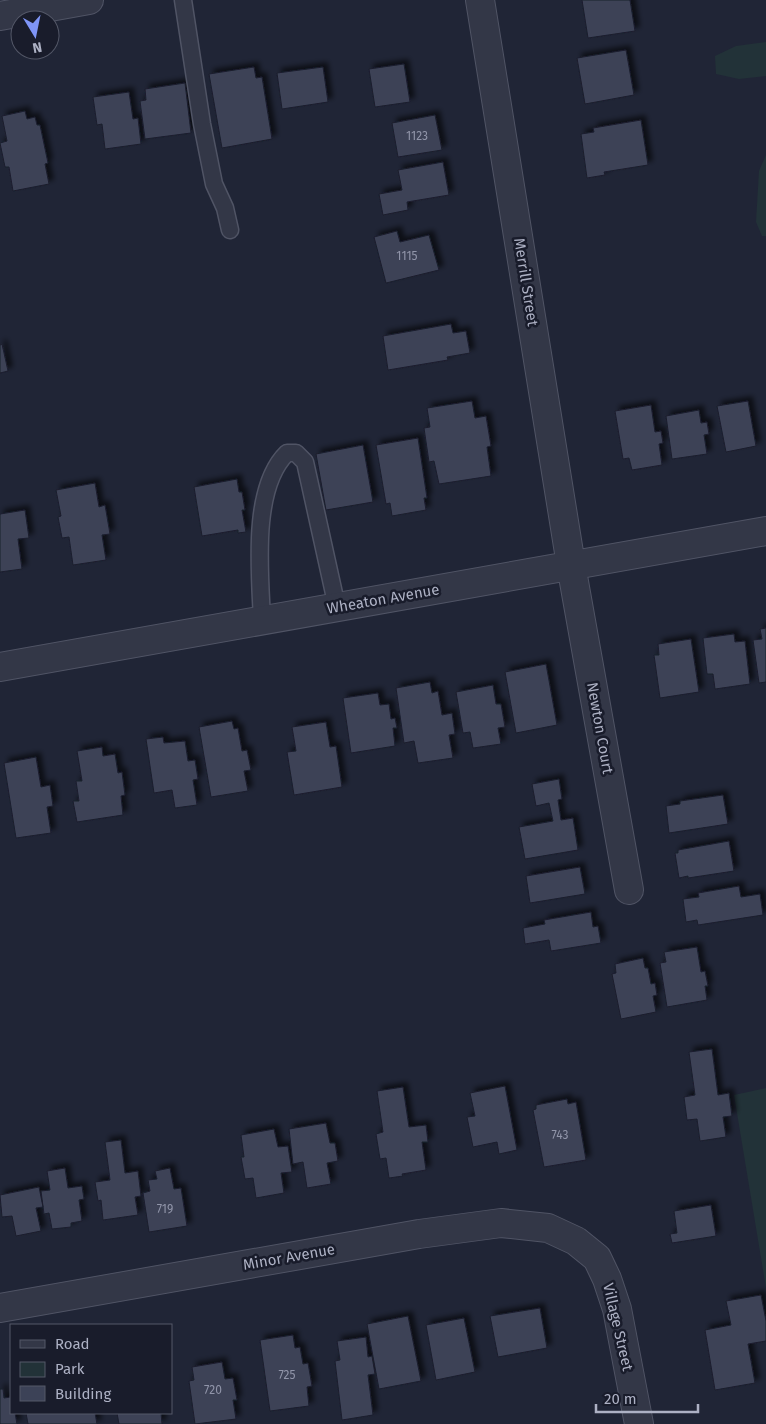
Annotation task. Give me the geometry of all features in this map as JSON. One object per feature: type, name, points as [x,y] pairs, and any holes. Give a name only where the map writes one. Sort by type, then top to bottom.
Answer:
[{"type":"street","points":[[0,16],[88,0]]},
{"type":"street","name":"Merrill Street","points":[[480,0],[572,565]]},
{"type":"street","name":"Wheaton Avenue","points":[[0,667],[766,531]]},
{"type":"street","name":"Newton Court","points":[[572,565],[629,890]]},
{"type":"street","name":"Minor Avenue","points":[[0,1308],[409,1236],[502,1223],[548,1228],[576,1241]]},
{"type":"street","name":"Village Street","points":[[576,1241],[597,1258],[607,1279],[617,1309],[639,1424]]},
{"type":"lane","points":[[183,0],[202,124],[214,184],[225,208],[230,230]]},
{"type":"lane","points":[[262,620],[258,551],[265,495],[276,468],[288,453],[296,453],[305,462],[336,607]]},
{"type":"green space","points":[[766,42],[766,76],[739,79],[716,74],[715,56],[736,46]]},
{"type":"green space","points":[[766,155],[766,236],[762,236],[756,222],[759,171]]},
{"type":"green space","points":[[766,1088],[766,1288],[734,1095]]},
{"type":"building","points":[[582,0],[630,0],[635,31],[588,38]]},
{"type":"building","points":[[626,50],[634,95],[585,104],[577,58]]},
{"type":"building","points":[[404,64],[410,102],[375,107],[369,69]]},
{"type":"building","points":[[254,67],[256,78],[262,77],[272,139],[222,148],[209,74]]},
{"type":"building","points":[[323,67],[328,102],[282,109],[277,73]]},
{"type":"building","points":[[185,83],[191,133],[145,139],[140,101],[146,100],[145,89]]},
{"type":"building","points":[[129,92],[133,119],[138,118],[141,144],[105,149],[102,124],[97,125],[93,97]]},
{"type":"building","points":[[25,111],[27,119],[35,117],[37,125],[40,125],[48,163],[45,164],[49,184],[13,191],[9,167],[5,167],[0,143],[7,141],[2,116]]},
{"type":"building","points":[[435,115],[442,150],[398,157],[392,123]]},
{"type":"building","points":[[641,120],[648,165],[604,172],[605,175],[587,178],[581,134],[594,132],[593,128]]},
{"type":"building","points":[[443,162],[449,195],[407,202],[408,210],[383,215],[379,194],[402,190],[398,170]]},
{"type":"building","points":[[397,231],[400,242],[429,235],[439,270],[386,283],[374,237]]},
{"type":"building","points":[[451,324],[453,333],[466,331],[470,353],[447,357],[448,360],[388,370],[383,336]]},
{"type":"building","points":[[2,344],[8,371],[0,373],[0,345]]},
{"type":"building","points":[[472,401],[475,418],[486,416],[491,446],[487,447],[491,476],[439,484],[434,461],[429,462],[424,428],[430,427],[427,408]]},
{"type":"building","points":[[748,401],[756,446],[726,452],[717,406]]},
{"type":"building","points":[[651,405],[655,432],[661,431],[663,443],[659,444],[662,465],[632,470],[629,458],[623,459],[615,411]]},
{"type":"building","points":[[699,410],[701,423],[707,422],[709,434],[704,435],[707,454],[672,459],[666,416]]},
{"type":"building","points":[[418,438],[427,498],[424,498],[426,510],[392,516],[390,503],[386,504],[376,445]]},
{"type":"building","points":[[363,445],[373,502],[326,510],[316,454]]},
{"type":"building","points":[[237,479],[239,492],[242,492],[245,510],[242,510],[246,532],[238,533],[238,530],[202,536],[194,487]]},
{"type":"building","points":[[95,483],[99,507],[105,505],[110,534],[102,535],[106,560],[73,565],[69,537],[62,538],[58,517],[61,516],[56,490]]},
{"type":"building","points":[[25,510],[29,538],[18,539],[22,569],[0,572],[0,514]]},
{"type":"building","points":[[766,628],[766,682],[759,683],[753,640],[762,639],[760,629]]},
{"type":"building","points":[[734,634],[735,642],[745,641],[750,684],[715,689],[713,674],[707,674],[703,638]]},
{"type":"building","points":[[691,639],[699,692],[660,698],[654,655],[659,655],[658,644]]},
{"type":"building","points":[[546,664],[557,725],[516,733],[505,672]]},
{"type":"building","points":[[430,682],[432,693],[438,691],[442,715],[452,713],[455,734],[449,735],[453,758],[418,763],[414,741],[404,743],[396,688]]},
{"type":"building","points":[[493,685],[496,704],[501,704],[505,727],[498,728],[501,744],[473,748],[470,732],[463,733],[456,692]]},
{"type":"building","points":[[378,693],[380,705],[389,704],[391,719],[395,718],[397,728],[393,728],[395,746],[351,753],[343,698]]},
{"type":"building","points":[[232,721],[234,729],[238,728],[242,751],[247,750],[251,770],[244,771],[248,791],[211,797],[199,727]]},
{"type":"building","points":[[326,722],[330,747],[336,746],[342,787],[294,795],[287,752],[296,751],[292,727]]},
{"type":"building","points":[[163,737],[164,743],[185,741],[188,761],[195,760],[198,779],[193,780],[197,805],[175,808],[172,790],[154,793],[146,739]]},
{"type":"building","points":[[102,747],[103,756],[115,754],[118,773],[122,772],[125,795],[121,796],[123,815],[77,822],[73,801],[79,801],[76,781],[82,781],[77,751]]},
{"type":"building","points":[[36,757],[41,787],[50,785],[53,806],[47,807],[51,833],[16,838],[4,763]]},
{"type":"building","points":[[559,779],[562,799],[558,800],[561,820],[573,818],[578,850],[525,859],[519,827],[553,821],[549,803],[536,806],[532,784]]},
{"type":"building","points":[[723,795],[728,824],[669,833],[666,806],[680,804],[680,801]]},
{"type":"building","points":[[729,841],[734,871],[679,878],[675,853],[678,853],[678,850]]},
{"type":"building","points":[[580,867],[585,894],[530,903],[526,876]]},
{"type":"building","points":[[739,886],[741,897],[760,894],[763,915],[698,925],[697,920],[686,922],[683,899],[699,897],[698,893]]},
{"type":"building","points":[[591,912],[593,927],[598,926],[601,943],[551,951],[549,940],[525,944],[523,928],[545,924],[544,920]]},
{"type":"building","points":[[697,947],[701,972],[705,971],[708,986],[705,986],[707,1000],[667,1007],[660,963],[666,962],[664,952]]},
{"type":"building","points":[[643,958],[645,968],[648,968],[651,984],[655,983],[657,995],[653,996],[656,1012],[621,1019],[612,974],[616,973],[615,964]]},
{"type":"building","points":[[712,1049],[718,1095],[729,1093],[732,1116],[723,1117],[726,1137],[700,1141],[697,1119],[687,1120],[684,1097],[695,1095],[689,1052]]},
{"type":"building","points":[[505,1086],[517,1150],[499,1154],[497,1142],[473,1147],[467,1117],[475,1116],[470,1093]]},
{"type":"building","points":[[403,1087],[409,1127],[426,1125],[428,1142],[422,1142],[426,1170],[389,1178],[386,1158],[380,1159],[376,1134],[383,1132],[377,1091]]},
{"type":"building","points":[[567,1099],[568,1104],[576,1102],[586,1160],[544,1167],[533,1110],[536,1109],[536,1105]]},
{"type":"building","points":[[326,1123],[330,1143],[335,1143],[338,1161],[327,1163],[331,1184],[307,1188],[303,1162],[293,1164],[289,1129]]},
{"type":"building","points":[[274,1129],[278,1147],[288,1146],[292,1172],[281,1173],[284,1193],[256,1198],[253,1178],[245,1179],[241,1157],[244,1157],[241,1135]]},
{"type":"building","points":[[121,1140],[125,1173],[138,1171],[141,1196],[135,1197],[138,1215],[103,1220],[101,1200],[98,1201],[95,1182],[110,1180],[105,1142]]},
{"type":"building","points":[[65,1168],[68,1188],[82,1186],[84,1199],[79,1200],[82,1221],[71,1223],[71,1227],[52,1229],[49,1213],[44,1214],[41,1191],[50,1190],[47,1171]]},
{"type":"building","points":[[170,1168],[174,1189],[181,1188],[187,1226],[149,1232],[143,1193],[150,1191],[148,1180],[157,1179],[155,1171]]},
{"type":"building","points":[[39,1187],[43,1207],[36,1208],[41,1231],[16,1236],[12,1216],[2,1217],[0,1195]]},
{"type":"building","points":[[711,1205],[716,1236],[672,1243],[670,1234],[677,1233],[674,1211]]},
{"type":"building","points":[[761,1295],[766,1321],[766,1341],[748,1344],[755,1383],[715,1390],[705,1330],[731,1325],[726,1301]]},
{"type":"building","points":[[540,1308],[547,1348],[498,1357],[490,1316]]},
{"type":"building","points":[[408,1316],[421,1381],[379,1389],[367,1324]]},
{"type":"building","points":[[464,1318],[475,1372],[436,1380],[426,1325]]},
{"type":"building","points":[[293,1335],[295,1348],[300,1347],[303,1364],[308,1363],[312,1386],[307,1387],[309,1406],[270,1411],[260,1340]]},
{"type":"building","points":[[366,1337],[368,1357],[372,1356],[375,1374],[368,1375],[373,1415],[342,1420],[335,1361],[340,1360],[337,1341]]},
{"type":"building","points":[[222,1362],[225,1379],[233,1378],[237,1400],[233,1400],[236,1419],[195,1424],[189,1381],[194,1380],[192,1367]]},
{"type":"building","points":[[0,1389],[3,1389],[4,1398],[10,1397],[10,1414],[15,1414],[17,1424],[0,1424]]},
{"type":"building","points":[[26,1414],[95,1414],[97,1424],[28,1424]]},
{"type":"building","points":[[117,1414],[161,1414],[162,1424],[119,1424]]}]
